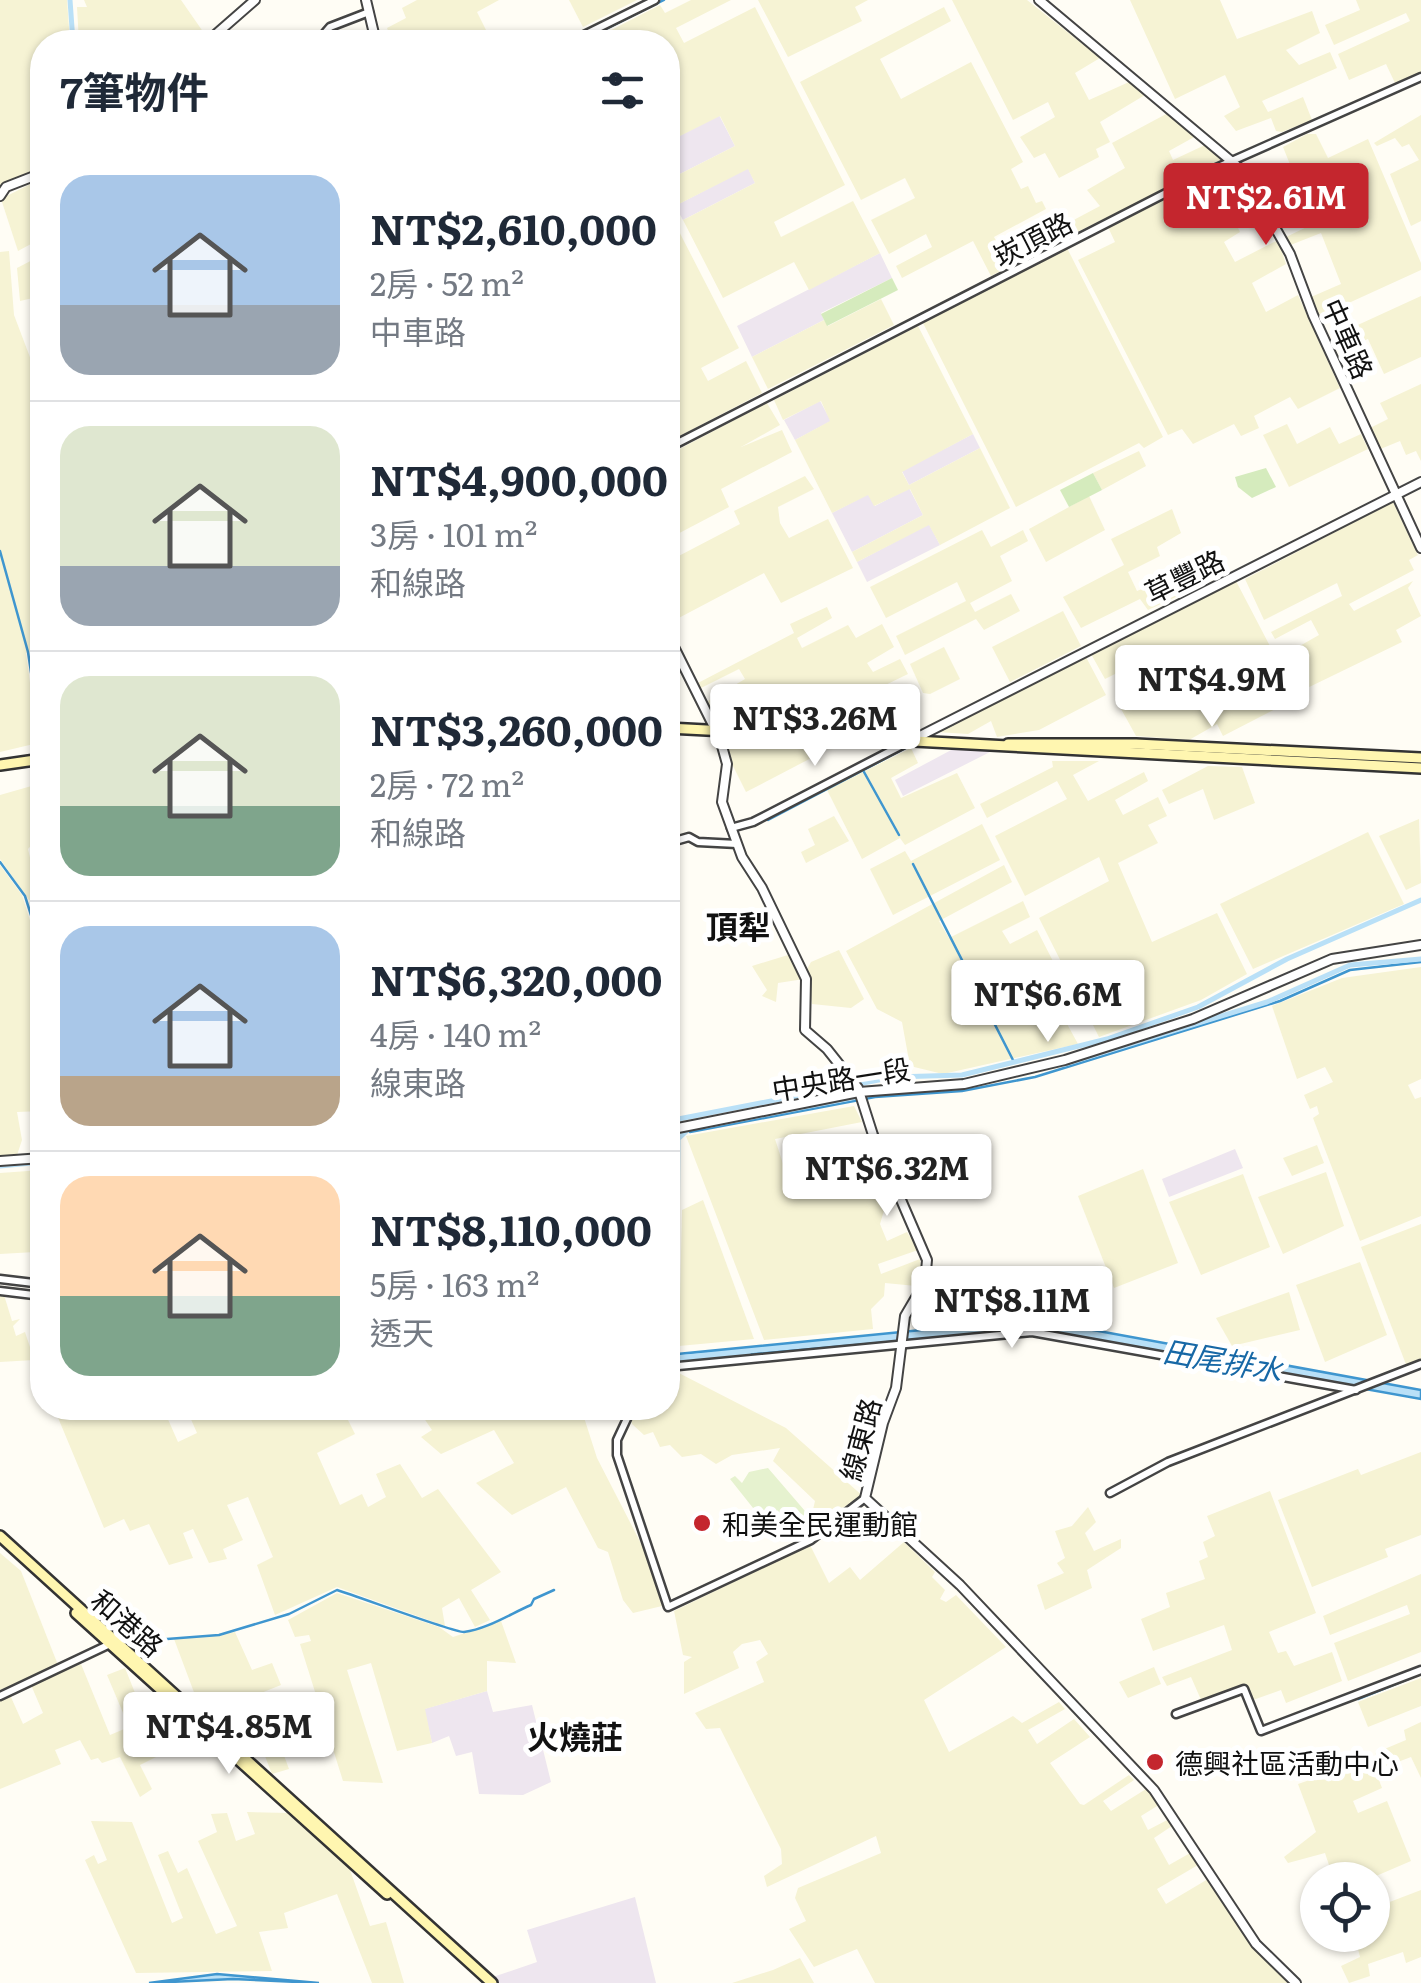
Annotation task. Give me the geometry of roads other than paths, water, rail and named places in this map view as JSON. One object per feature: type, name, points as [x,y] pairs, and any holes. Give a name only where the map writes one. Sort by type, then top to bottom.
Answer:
[{"type":"main road","points":[[680,729],[1006,744],[1143,756],[1421,758]]},
{"type":"main road","points":[[0,765],[30,760]]},
{"type":"main road","points":[[1354,760],[1421,768]]},
{"type":"main road","name":"和港路","points":[[0,1540],[488,1983]]},
{"type":"street","points":[[220,30],[254,0]]},
{"type":"street","points":[[366,0],[373,30]]},
{"type":"street","points":[[594,30],[654,0]]},
{"type":"street","name":"中車路","points":[[1039,0],[1232,160],[1283,240],[1421,548]]},
{"type":"street","points":[[328,30],[369,12]]},
{"type":"street","name":"崁頂路","points":[[680,442],[1232,160],[1421,78]]},
{"type":"street","points":[[0,196],[6,187],[30,178]]},
{"type":"street","name":"草豐路","points":[[914,739],[1421,482]]},
{"type":"street","name":"線東路","points":[[680,659],[727,764],[722,802],[737,844],[806,979],[805,1030],[859,1093],[928,1260],[925,1282],[904,1316],[896,1388],[882,1423],[865,1498],[960,1585],[1154,1790],[1256,1944],[1296,1983]]},
{"type":"street","points":[[731,828],[753,822],[914,739]]},
{"type":"street","points":[[680,839],[689,836],[698,842],[737,844]]},
{"type":"street","name":"中央路一段","points":[[680,1128],[859,1093],[964,1084],[1065,1060],[1192,1019],[1332,959],[1421,945]]},
{"type":"street","points":[[0,1162],[30,1159]]},
{"type":"street","points":[[0,1279],[30,1283]]},
{"type":"street","points":[[0,1292],[30,1295]]},
{"type":"street","points":[[680,1365],[1032,1332],[1356,1390]]},
{"type":"street","points":[[1110,1493],[1168,1462],[1421,1364]]},
{"type":"street","points":[[626,1420],[617,1440],[617,1454],[668,1607],[811,1540],[865,1498]]},
{"type":"street","points":[[0,1696],[112,1641]]},
{"type":"street","points":[[1176,1714],[1244,1688],[1261,1731],[1421,1670]]},
{"type":"water","points":[[1033,1319],[1421,1390],[1421,1399],[1031,1329],[680,1361],[680,1354]]},
{"type":"water","points":[[217,1974],[319,1983],[233,1979],[149,1983]]},
{"type":"waterway","points":[[70,0],[72,30]]},
{"type":"waterway","points":[[604,30],[664,0]]},
{"type":"waterway","points":[[1410,492],[1421,487]]},
{"type":"waterway","points":[[1254,571],[1314,540]]},
{"type":"waterway","points":[[0,551],[30,665]]},
{"type":"waterway","points":[[924,738],[953,724]]},
{"type":"waterway","points":[[768,820],[913,744]]},
{"type":"waterway","points":[[864,772],[899,835]]},
{"type":"waterway","points":[[0,862],[25,896],[30,912]]},
{"type":"waterway","points":[[913,864],[1014,1062]]},
{"type":"waterway","points":[[680,1119],[894,1077],[962,1075],[1107,1039],[1198,1007],[1287,959],[1421,900]]},
{"type":"waterway","points":[[1065,1064],[1267,1002],[1350,965],[1421,959]]},
{"type":"waterway","points":[[690,1132],[875,1097],[962,1091],[1035,1077],[1280,1001],[1350,970],[1421,962]]},
{"type":"waterway","points":[[706,1126],[872,1094]]},
{"type":"waterway","points":[[680,1137],[690,1128]]},
{"type":"waterway","points":[[0,1166],[30,1163]]},
{"type":"waterway","name":"田尾排水","points":[[680,1360],[746,1355]]},
{"type":"waterway","points":[[141,1641],[219,1635],[289,1614],[337,1590],[464,1632],[498,1621],[554,1590]]},
{"type":"waterway","points":[[1358,1699],[1421,1674]]},
{"type":"place","name":"和美全民運動館","points":[[702,1523]]},
{"type":"place","name":"德興社區活動中心","points":[[1155,1762]]},
{"type":"district","name":"頂犁","points":[[738,925]]},
{"type":"district","name":"火燒莊","points":[[575,1735]]}]
